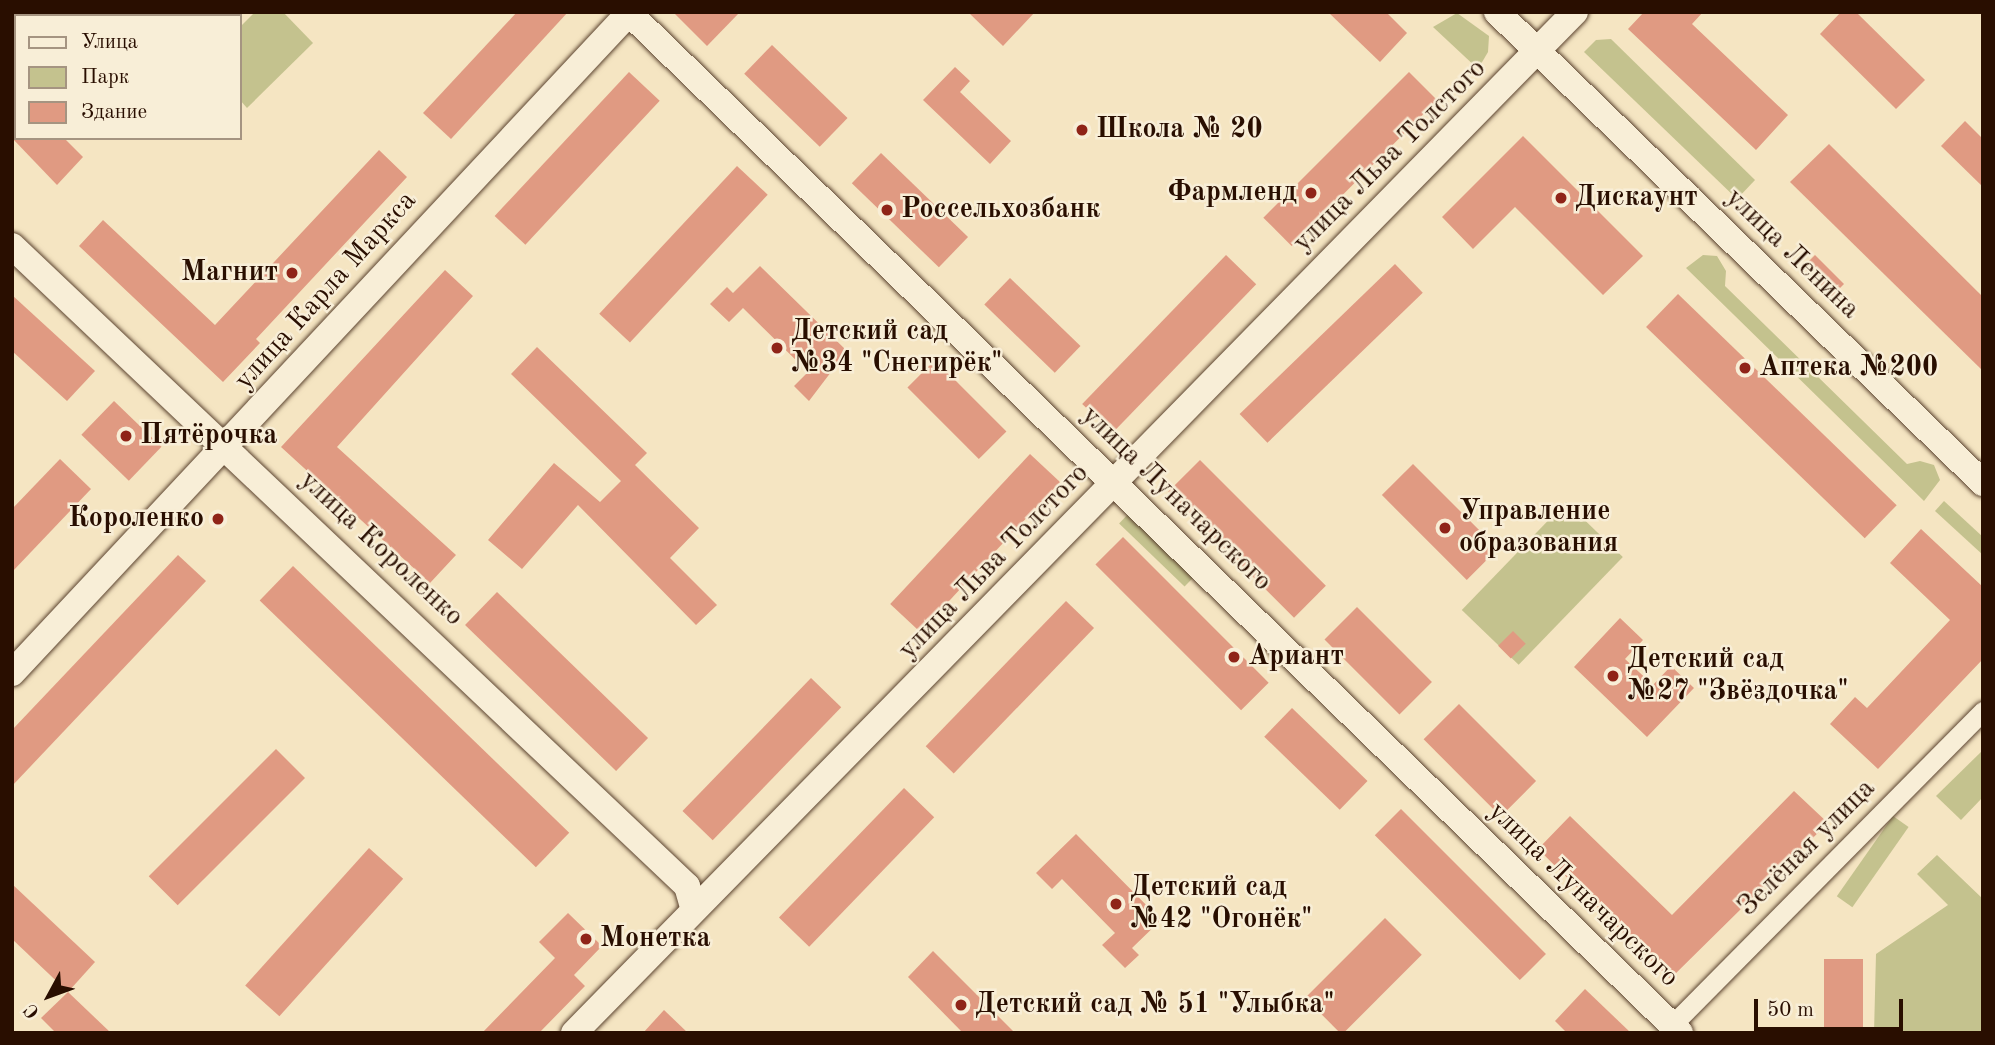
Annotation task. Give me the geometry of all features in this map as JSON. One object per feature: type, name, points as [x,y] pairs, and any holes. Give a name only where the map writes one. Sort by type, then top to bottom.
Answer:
[{"type":"street","name":"улица Ленина","points":[[1497,12],[1983,482]]},
{"type":"street","name":"улица Льва Толстого","points":[[574,1033],[693,907],[767,841],[1575,12]]},
{"type":"street","name":"улица Карла Маркса","points":[[12,673],[228,448],[433,219],[629,13]]},
{"type":"street","name":"улица Луначарского","points":[[629,13],[1676,1029]]},
{"type":"street","name":"улица Короленко","points":[[12,246],[687,886],[693,907]]},
{"type":"street","name":"Зелёная улица","points":[[1676,1029],[1983,711]]},
{"type":"green space","points":[[255,12],[283,12],[313,43],[247,108],[242,102],[242,25]]},
{"type":"green space","points":[[1457,13],[1489,36],[1488,52],[1478,69],[1433,27]]},
{"type":"green space","points":[[1611,39],[1755,180],[1737,199],[1584,52],[1596,40]]},
{"type":"green space","points":[[1703,255],[1717,256],[1726,271],[1725,286],[1907,464],[1920,461],[1934,465],[1940,480],[1924,501],[1686,268]]},
{"type":"green space","points":[[1944,501],[1983,537],[1983,555],[1935,511]]},
{"type":"green space","points":[[1566,502],[1623,557],[1519,665],[1462,610]]},
{"type":"green space","points":[[1133,509],[1198,572],[1185,587],[1119,523]]},
{"type":"green space","points":[[1983,750],[1983,797],[1961,820],[1936,796]]},
{"type":"green space","points":[[1893,816],[1909,827],[1852,907],[1837,896]]},
{"type":"green space","points":[[1937,855],[1983,899],[1983,1033],[1874,1033],[1876,954],[1948,905],[1917,874]]},
{"type":"building","points":[[517,12],[568,12],[451,139],[423,113]]},
{"type":"building","points":[[673,12],[740,12],[707,46]]},
{"type":"building","points":[[968,12],[1035,12],[1003,46]]},
{"type":"building","points":[[1328,12],[1386,12],[1407,33],[1380,62]]},
{"type":"building","points":[[1644,12],[1703,12],[1692,24],[1788,115],[1756,150],[1628,29]]},
{"type":"building","points":[[1841,12],[1856,12],[1925,80],[1896,109],[1820,34]]},
{"type":"building","points":[[772,45],[848,118],[820,147],[744,74]]},
{"type":"building","points":[[955,67],[970,81],[960,92],[1011,141],[990,164],[923,100]]},
{"type":"building","points":[[629,72],[660,101],[525,245],[495,216]]},
{"type":"building","points":[[1409,72],[1437,100],[1292,246],[1263,218]]},
{"type":"building","points":[[1965,121],[1983,139],[1983,187],[1941,146]]},
{"type":"building","points":[[1523,136],[1643,256],[1603,295],[1515,207],[1473,249],[1442,217]]},
{"type":"building","points":[[12,138],[66,140],[83,157],[57,185]]},
{"type":"building","points":[[1829,144],[1983,297],[1983,371],[1790,182]]},
{"type":"building","points":[[379,150],[407,177],[256,339],[260,343],[223,382],[79,246],[103,220],[215,325]]},
{"type":"building","points":[[881,153],[968,237],[939,267],[852,183]]},
{"type":"building","points":[[737,166],[768,195],[630,342],[599,314]]},
{"type":"building","points":[[1226,255],[1256,284],[1112,433],[1082,404]]},
{"type":"building","points":[[1815,255],[1844,284],[1832,296],[1803,267]]},
{"type":"building","points":[[1395,264],[1423,293],[1267,443],[1240,414]]},
{"type":"building","points":[[760,266],[847,351],[809,401],[794,386],[808,372],[743,308],[729,322],[710,304],[727,287],[733,293]]},
{"type":"building","points":[[445,270],[473,296],[337,447],[456,555],[430,583],[281,447]]},
{"type":"building","points":[[1010,278],[1080,346],[1055,373],[984,305]]},
{"type":"building","points":[[1678,294],[1897,505],[1865,538],[1646,327]]},
{"type":"building","points":[[12,295],[95,371],[67,401],[12,351]]},
{"type":"building","points":[[537,347],[647,453],[635,465],[699,528],[670,558],[717,605],[696,625],[578,505],[522,569],[488,540],[554,463],[600,502],[621,481],[511,374]]},
{"type":"building","points":[[935,360],[1006,431],[979,459],[907,388]]},
{"type":"building","points":[[114,401],[161,447],[129,481],[81,435]]},
{"type":"building","points":[[1030,454],[1060,482],[920,632],[890,604]]},
{"type":"building","points":[[60,459],[91,489],[12,572],[12,509]]},
{"type":"building","points":[[1200,460],[1326,586],[1294,618],[1168,492]]},
{"type":"building","name":"Управление образования","points":[[1413,464],[1498,549],[1467,580],[1382,495]]},
{"type":"building","points":[[1921,529],[1983,587],[1983,659],[1878,769],[1830,724],[1855,697],[1867,708],[1950,620],[1890,563]]},
{"type":"building","points":[[1123,537],[1269,683],[1241,710],[1095,565]]},
{"type":"building","points":[[178,555],[206,581],[12,786],[12,730]]},
{"type":"building","points":[[293,566],[569,833],[536,867],[260,601]]},
{"type":"building","points":[[497,592],[648,738],[616,771],[465,625]]},
{"type":"building","points":[[1066,601],[1094,628],[954,773],[926,746]]},
{"type":"building","points":[[1357,607],[1432,682],[1399,714],[1324,640]]},
{"type":"building","name":"Детский сад №27 \"Звёздочка\"","points":[[1620,618],[1643,640],[1625,659],[1653,685],[1671,666],[1694,688],[1647,737],[1574,667]]},
{"type":"building","points":[[1513,631],[1526,644],[1511,659],[1498,646]]},
{"type":"building","points":[[811,678],[841,707],[713,840],[682,811]]},
{"type":"building","points":[[1459,704],[1536,781],[1501,816],[1424,739]]},
{"type":"building","points":[[1292,708],[1368,781],[1340,810],[1264,737]]},
{"type":"building","points":[[276,749],[305,778],[178,905],[149,876]]},
{"type":"building","points":[[904,788],[934,817],[809,947],[779,917]]},
{"type":"building","points":[[1794,791],[1828,823],[1670,979],[1538,849],[1570,816],[1672,915]]},
{"type":"building","points":[[1401,809],[1546,954],[1520,980],[1375,835]]},
{"type":"building","name":"Детский сад №42 \"Огонёк\"","points":[[1076,834],[1161,920],[1132,948],[1139,955],[1125,968],[1102,945],[1115,933],[1062,879],[1052,889],[1036,873]]},
{"type":"building","points":[[369,848],[403,879],[279,1016],[245,985]]},
{"type":"building","points":[[12,884],[95,962],[68,992],[12,939]]},
{"type":"building","points":[[568,913],[602,946],[574,975],[585,986],[539,1033],[482,1033],[555,958],[539,942]]},
{"type":"building","points":[[1385,918],[1422,955],[1344,1033],[1340,1033],[1305,998]]},
{"type":"building","name":"Детский сад № 51 \"Улыбка\"","points":[[933,951],[1015,1033],[963,1033],[908,977]]},
{"type":"building","points":[[1824,959],[1863,959],[1863,1033],[1824,1033]]},
{"type":"building","points":[[1585,989],[1631,1033],[1567,1033],[1555,1021]]},
{"type":"building","points":[[68,992],[111,1033],[56,1033],[41,1018]]},
{"type":"building","points":[[664,1010],[688,1033],[643,1033]]},
{"type":"place","name":"Школа № 20","points":[[1082,130]]},
{"type":"place","name":"Фармленд","points":[[1311,193]]},
{"type":"place","name":"Дискаунт","points":[[1561,198]]},
{"type":"place","name":"Россельхозбанк","points":[[887,210]]},
{"type":"place","name":"Магнит","points":[[292,273]]},
{"type":"place","name":"Детский сад №34 \"Снегирёк\"","points":[[777,348]]},
{"type":"place","name":"Аптека №200","points":[[1745,368]]},
{"type":"place","name":"Пятёрочка","points":[[126,436]]},
{"type":"place","name":"Короленко","points":[[218,519]]},
{"type":"place","name":"Управление образования","points":[[1445,528]]},
{"type":"place","name":"Ариант","points":[[1234,657]]},
{"type":"place","name":"Детский сад №27 \"Звёздочка\"","points":[[1613,676]]},
{"type":"place","name":"Детский сад №42 \"Огонёк\"","points":[[1116,904]]},
{"type":"place","name":"Монетка","points":[[586,939]]},
{"type":"place","name":"Детский сад № 51 \"Улыбка\"","points":[[961,1005]]}]
